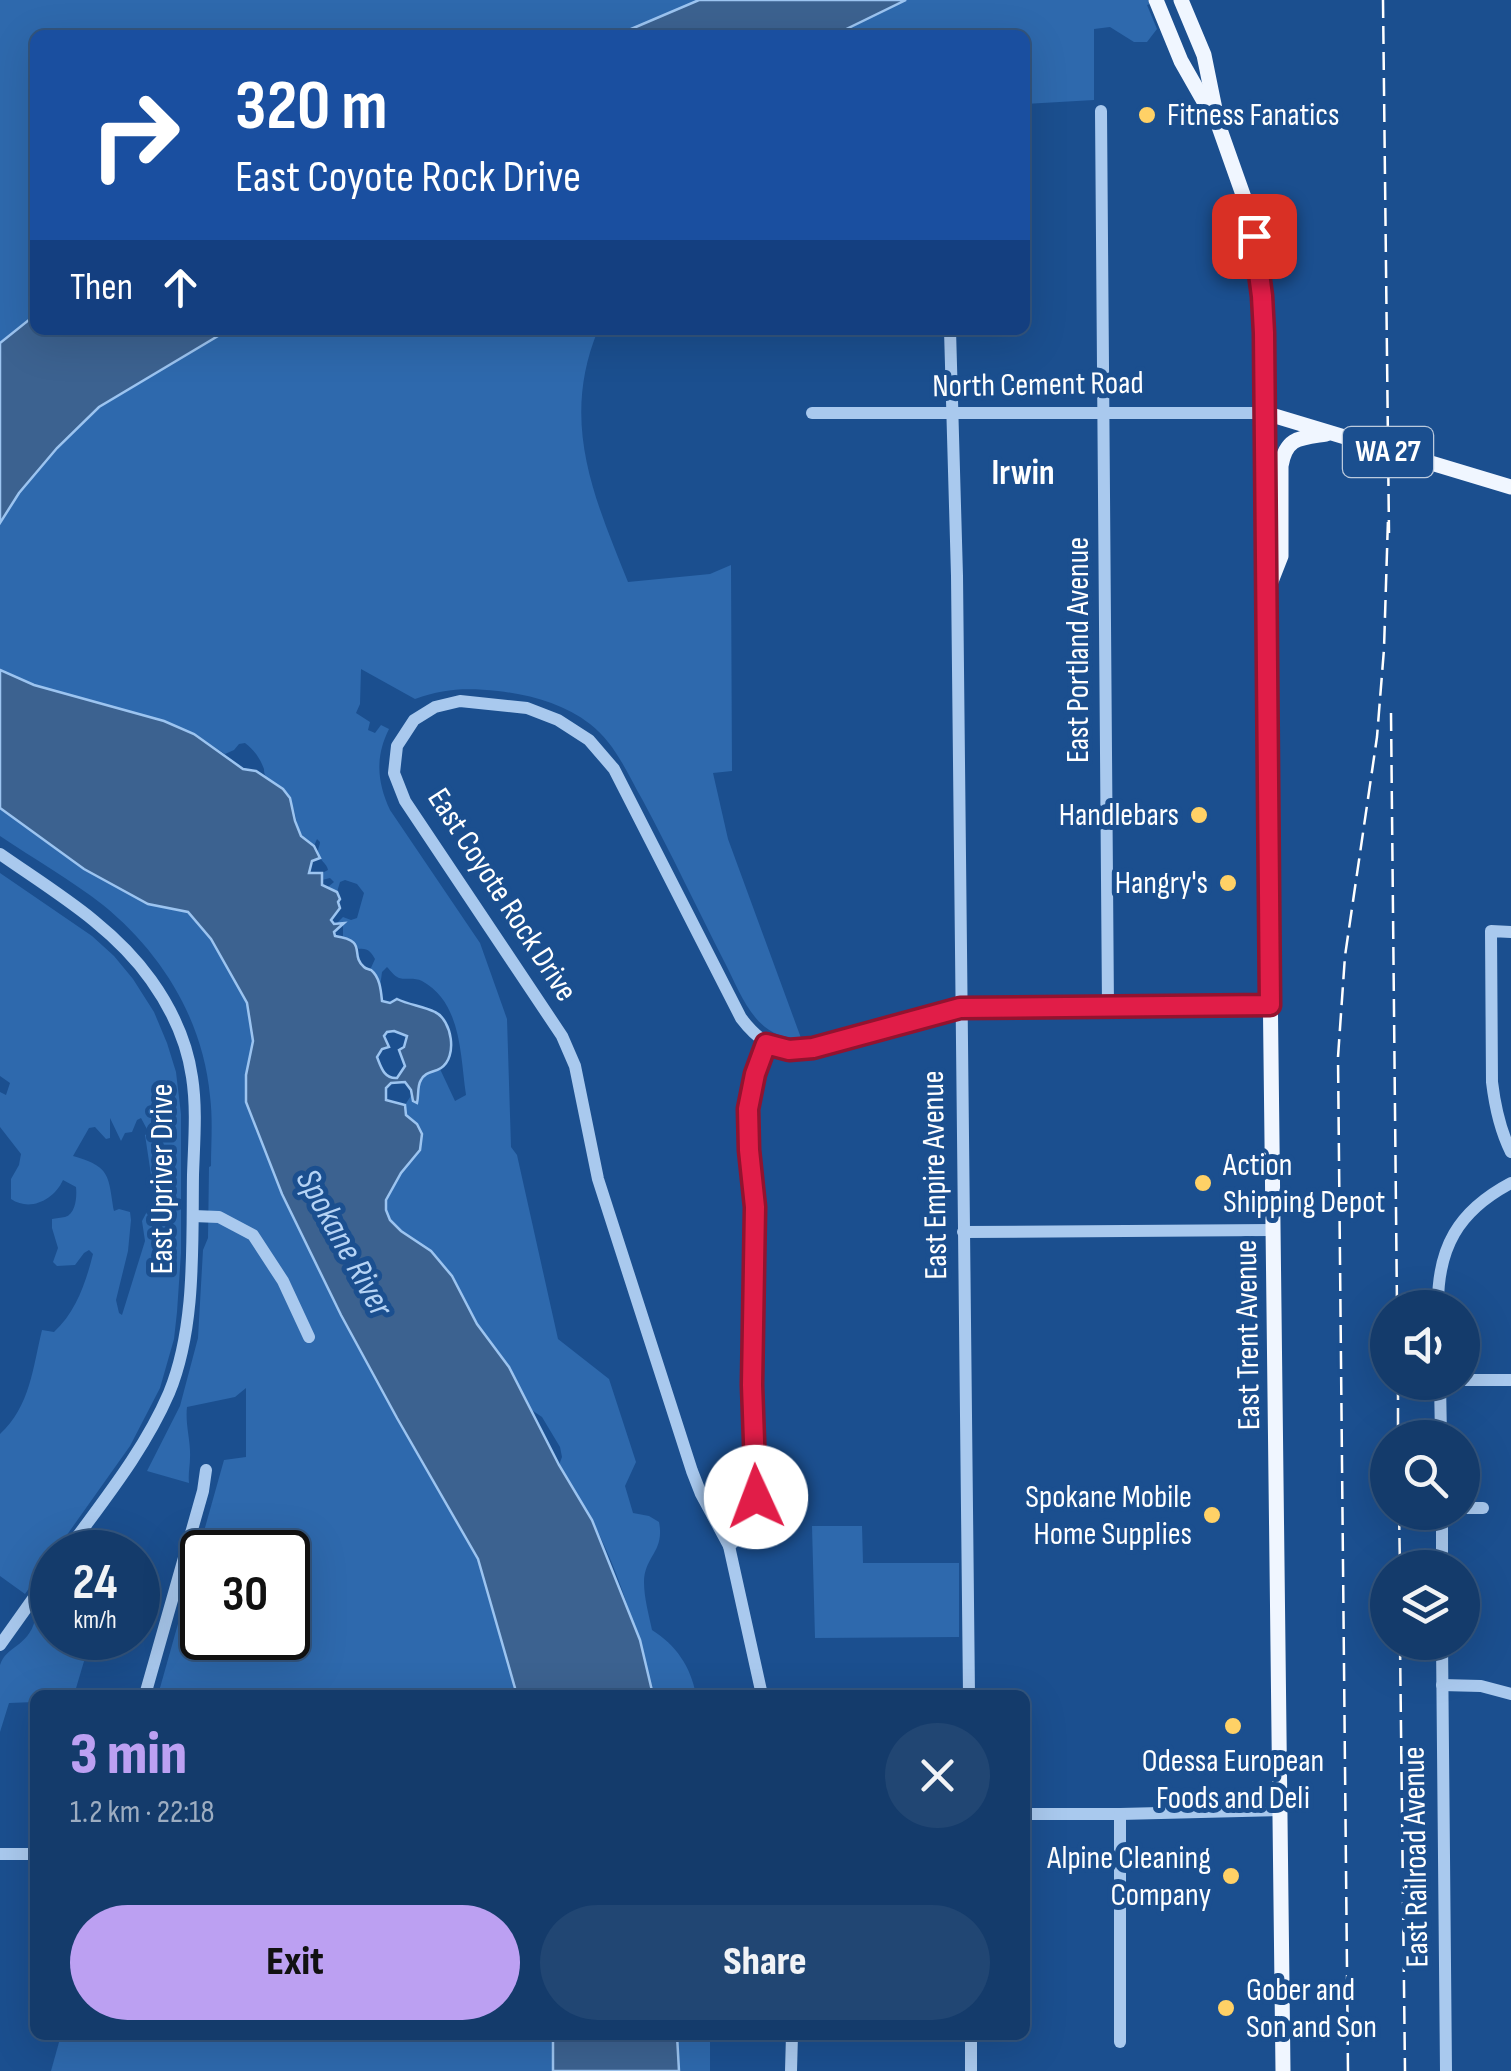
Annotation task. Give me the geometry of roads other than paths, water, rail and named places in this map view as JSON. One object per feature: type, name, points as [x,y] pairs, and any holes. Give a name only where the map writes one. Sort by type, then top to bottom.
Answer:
[{"type":"main road","name":"East Trent Avenue","points":[[1156,0],[1181,60],[1218,124]]},
{"type":"main road","name":"East Trent Avenue","points":[[1181,0],[1204,55],[1218,124],[1247,206],[1262,296],[1283,2071]]},
{"type":"main road","name":"WA 27","points":[[1265,413],[1511,488]]},
{"type":"main road","points":[[1267,592],[1281,556],[1284,453],[1301,438],[1330,434]]},
{"type":"street","name":"East Portland Avenue","points":[[1100,112],[1108,1008]]},
{"type":"street","name":"East Empire Avenue","points":[[950,335],[957,576],[970,1690]]},
{"type":"street","name":"North Cement Road","points":[[812,413],[1265,413]]},
{"type":"street","name":"East Coyote Rock Drive","points":[[761,1690],[730,1546],[692,1470],[598,1179],[575,1066],[562,1036],[404,801],[394,774],[397,746],[414,720],[435,707],[460,701],[528,708],[558,720],[589,740],[614,769],[741,1018],[766,1044]]},
{"type":"street","name":"East Upriver Drive","points":[[0,854],[56,892],[136,959],[166,1002],[187,1054],[192,1078],[193,1216],[186,1328],[179,1363],[169,1392],[137,1453],[82,1530]]},
{"type":"street","points":[[1511,932],[1491,931],[1492,1082],[1494,1102],[1511,1152]]},
{"type":"street","points":[[730,1546],[756,1518],[752,1385],[755,1207],[748,1109],[766,1044],[789,1050],[813,1048],[960,1008],[1270,1005]]},
{"type":"street","points":[[1438,1290],[1450,1239],[1464,1218],[1488,1196],[1511,1184]]},
{"type":"street","points":[[193,1216],[219,1217],[253,1235],[283,1281],[309,1337]]},
{"type":"street","points":[[964,1232],[1274,1230]]},
{"type":"street","points":[[1480,1380],[1511,1380]]},
{"type":"street","points":[[146,1690],[206,1470]]},
{"type":"street","points":[[0,1646],[30,1603]]},
{"type":"street","name":"East Railroad Avenue","points":[[1442,1660],[1446,2071]]},
{"type":"street","points":[[1442,1685],[1481,1686],[1511,1694]]},
{"type":"street","points":[[1030,1814],[1280,1810]]},
{"type":"street","points":[[1120,1814],[1120,2042]]},
{"type":"street","points":[[0,1854],[30,1854]]},
{"type":"street","points":[[792,2040],[792,2071]]},
{"type":"street","points":[[970,2040],[970,2071]]},
{"type":"water","points":[[699,0],[906,0],[844,30],[629,30]]},
{"type":"water","points":[[30,319],[30,335],[220,335],[99,407],[57,448],[19,493],[0,523],[0,343]]},
{"type":"water","name":"Spokane River","points":[[0,670],[34,685],[164,721],[194,734],[243,769],[256,771],[283,789],[290,798],[301,836],[314,846],[320,858],[312,861],[309,873],[322,873],[322,885],[337,892],[340,899],[340,908],[331,920],[334,924],[344,923],[334,932],[335,936],[355,945],[360,962],[376,976],[382,1001],[390,1003],[397,999],[430,1010],[446,1023],[451,1039],[450,1056],[441,1068],[423,1077],[417,1103],[405,1082],[391,1083],[386,1088],[386,1100],[405,1105],[406,1115],[422,1134],[420,1150],[401,1173],[386,1200],[386,1210],[401,1231],[431,1251],[452,1276],[477,1324],[509,1367],[592,1520],[640,1640],[652,1690],[516,1690],[478,1559],[341,1315],[282,1194],[246,1102],[246,1075],[253,1041],[247,1003],[211,939],[188,912],[148,904],[84,869],[0,808]],"holes":[[[394,1031],[407,1036],[399,1050],[405,1066],[397,1078],[389,1077],[377,1057],[389,1047],[384,1036]]]},
{"type":"water","points":[[553,2040],[677,2040],[679,2071],[553,2071]]},
{"type":"railway","points":[[1383,0],[1389,533]]},
{"type":"railway","points":[[1348,2071],[1338,1057],[1345,956],[1377,737],[1388,519]]},
{"type":"railway","points":[[1391,713],[1397,1290]]},
{"type":"railway","points":[[1398,1400],[1398,1420]]},
{"type":"railway","points":[[1399,1530],[1400,1550]]},
{"type":"railway","points":[[1400,1660],[1405,2071]]},
{"type":"place","name":"Fitness Fanatics","points":[[1147,115]]},
{"type":"place","name":"Handlebars","points":[[1199,815]]},
{"type":"place","name":"Hangry's","points":[[1228,883]]},
{"type":"place","name":"Action Shipping Depot","points":[[1203,1183]]},
{"type":"place","name":"Spokane Mobile Home Supplies","points":[[1212,1515]]},
{"type":"place","name":"Odessa European Foods and Deli","points":[[1233,1726]]},
{"type":"place","name":"Alpine Cleaning Company","points":[[1231,1876]]},
{"type":"place","name":"Gober and Son and Son","points":[[1226,2008]]},
{"type":"district","name":"Irwin","points":[[1023,473]]}]
